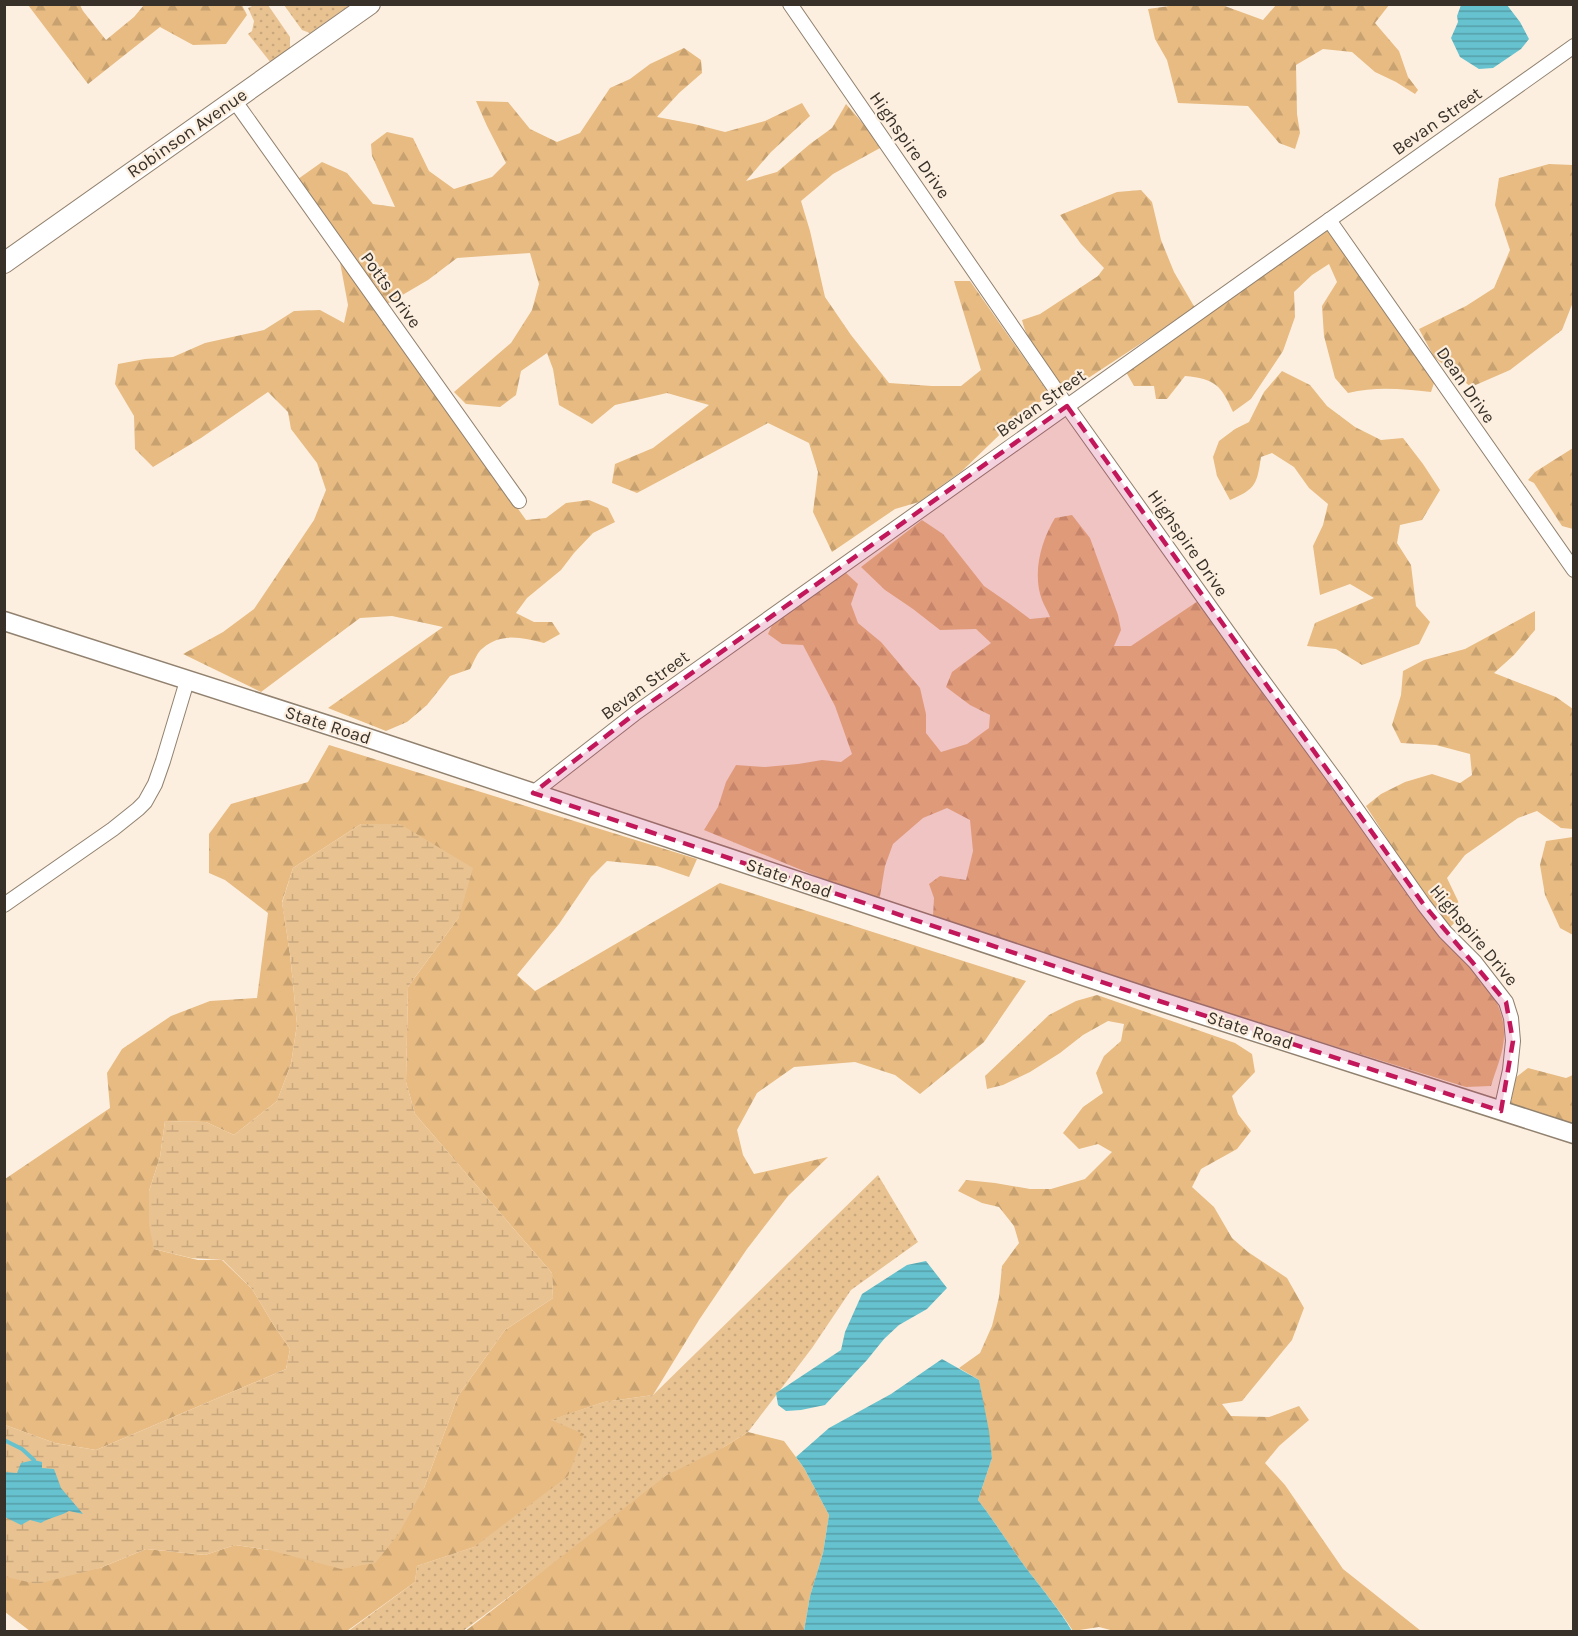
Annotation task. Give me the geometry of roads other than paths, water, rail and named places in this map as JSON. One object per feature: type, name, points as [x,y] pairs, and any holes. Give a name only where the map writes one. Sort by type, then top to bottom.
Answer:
[{"type":"main road","name":"Robinson Avenue","points":[[4,263],[370,4]]},
{"type":"street","name":"Highspire Drive","points":[[790,4],[1068,406],[1250,663],[1424,905],[1506,1002],[1511,1018],[1513,1041],[1510,1071],[1501,1111]]},
{"type":"street","name":"Bevan Street","points":[[533,793],[637,712],[1574,46]]},
{"type":"street","name":"Potts Drive","points":[[234,100],[519,501]]},
{"type":"street","name":"Dean Drive","points":[[1329,220],[1574,570]]},
{"type":"street","name":"State Road","points":[[4,621],[282,710],[1156,1000],[1574,1134]]},
{"type":"street","points":[[4,904],[113,829],[145,802],[155,784],[163,761],[187,681]]},
{"type":"water","points":[[1461,5],[1507,5],[1529,39],[1521,49],[1493,68],[1479,69],[1460,57],[1451,38],[1458,22],[1457,16]]},
{"type":"water","points":[[926,1261],[947,1288],[927,1309],[899,1325],[884,1339],[825,1405],[786,1411],[778,1405],[776,1393],[841,1350],[845,1332],[862,1294],[907,1265]]},
{"type":"water","points":[[942,1359],[979,1380],[992,1458],[978,1500],[1072,1631],[804,1631],[810,1596],[823,1553],[829,1515],[796,1457],[829,1428],[891,1394]]},
{"type":"water","points":[[34,1460],[42,1462],[42,1468],[54,1469],[61,1488],[83,1514],[69,1511],[41,1523],[30,1520],[21,1525],[5,1517],[5,1472],[17,1473],[21,1463]]},
{"type":"waterway","points":[[4,1440],[22,1449],[34,1460]]}]
